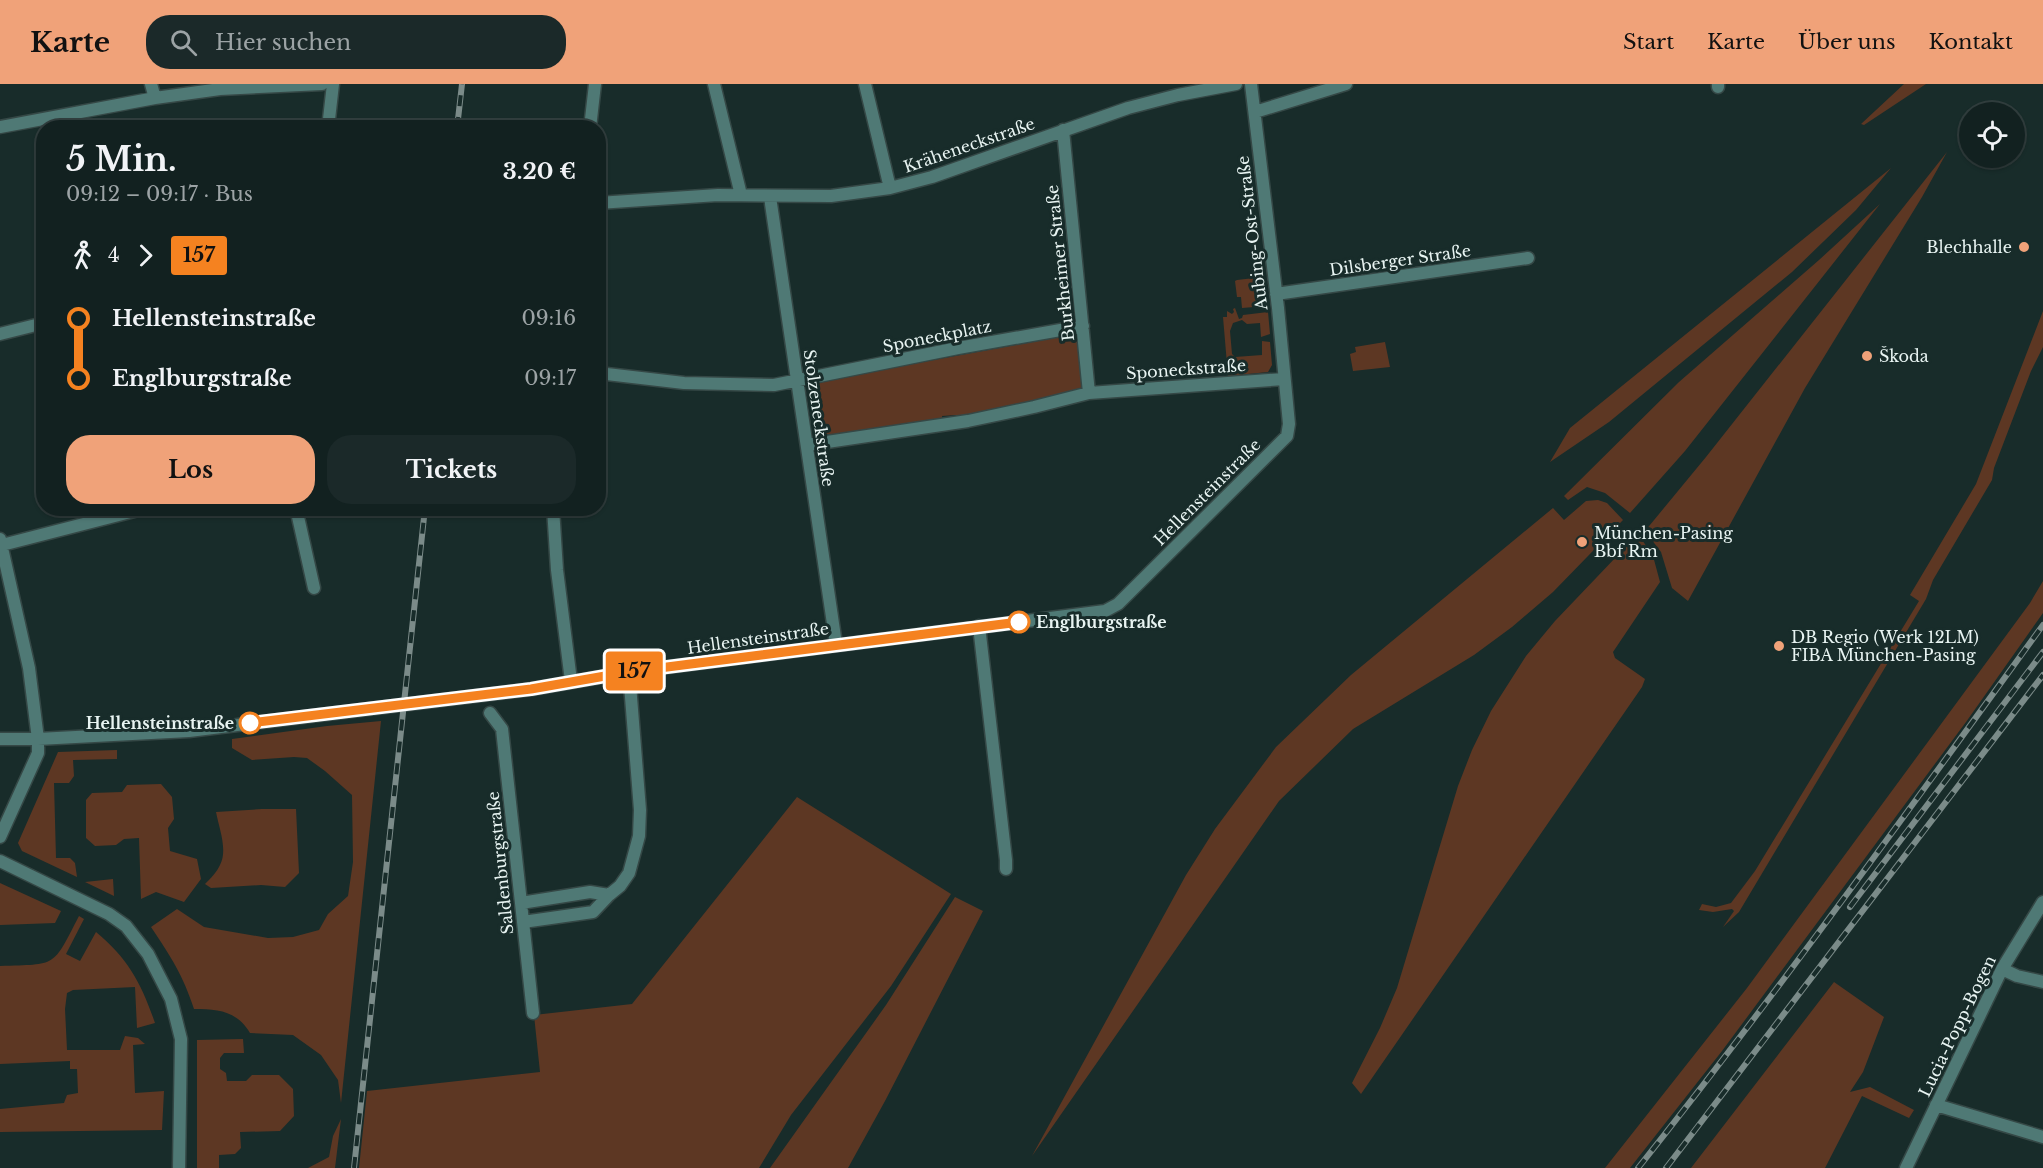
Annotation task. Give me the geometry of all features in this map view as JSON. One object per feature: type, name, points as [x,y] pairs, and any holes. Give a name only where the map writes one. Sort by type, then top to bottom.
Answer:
[{"type":"street","points":[[151,84],[155,98]]},
{"type":"street","points":[[37,120],[232,86],[322,84]]},
{"type":"street","points":[[329,120],[333,84]]},
{"type":"street","points":[[591,120],[595,84]]},
{"type":"street","points":[[714,84],[741,195]]},
{"type":"street","points":[[865,84],[890,188]]},
{"type":"street","name":"Kräheneckstraße","points":[[606,201],[741,195],[831,196],[890,188],[932,177],[1128,108],[1236,84]]},
{"type":"street","name":"Aubing-Ost-Straße","points":[[1251,84],[1284,379]]},
{"type":"street","points":[[1255,112],[1346,84]]},
{"type":"street","points":[[0,127],[36,120]]},
{"type":"street","name":"Burkheimer Straße","points":[[1063,130],[1089,393]]},
{"type":"street","name":"Stolzeneckstraße","points":[[770,197],[836,644]]},
{"type":"street","name":"Dilsberger Straße","points":[[1276,294],[1528,258]]},
{"type":"street","points":[[0,334],[36,325]]},
{"type":"street","name":"Sponeckplatz","points":[[606,374],[684,383],[774,385],[958,348],[1083,326]]},
{"type":"street","name":"Sponeckstraße","points":[[1089,393],[1284,379]]},
{"type":"street","name":"Hellensteinstraße","points":[[0,739],[189,731],[531,689],[628,672],[1105,611],[1118,604],[1287,436],[1289,424],[1284,379]]},
{"type":"street","points":[[807,444],[968,421],[1089,393]]},
{"type":"street","points":[[0,837],[38,753],[29,668],[1,542],[112,516]]},
{"type":"street","points":[[298,516],[314,588]]},
{"type":"street","points":[[553,516],[556,560],[571,681]]},
{"type":"street","points":[[979,626],[1006,869]]},
{"type":"street","points":[[523,922],[593,912],[620,886],[629,873],[639,836],[639,782],[628,672]]},
{"type":"street","name":"Saldenburgstraße","points":[[490,713],[502,729],[533,1013]]},
{"type":"street","points":[[0,861],[109,914],[126,926],[148,954],[171,999],[180,1039],[179,1168]]},
{"type":"street","points":[[521,903],[590,892],[609,895]]},
{"type":"street","name":"Lucia-Popp-Bogen","points":[[1905,1168],[2002,969],[2043,902]]},
{"type":"street","points":[[2002,969],[2018,976],[2043,982]]},
{"type":"street","points":[[1936,1105],[2043,1137]]},
{"type":"shaded area","points":[[1904,84],[1926,84],[1864,125],[1861,124]]},
{"type":"shaded area","points":[[1947,152],[1805,388],[1688,601],[1672,588],[1661,552],[1645,531]]},
{"type":"shaded area","points":[[1891,168],[1856,210],[1792,272],[1609,422],[1550,462],[1570,428]]},
{"type":"shaded area","points":[[1880,204],[1685,451],[1630,513],[1605,493],[1587,487],[1568,500],[1564,496],[1679,382]]},
{"type":"shaded area","points":[[1263,277],[1266,306],[1242,308],[1241,297],[1237,297],[1235,281]]},
{"type":"shaded area","points":[[1235,308],[1239,319],[1243,315],[1268,312],[1270,334],[1261,337],[1260,323],[1247,324],[1242,320],[1233,323],[1230,331],[1232,354],[1235,357],[1262,355],[1262,341],[1270,342],[1272,365],[1268,372],[1228,376],[1223,317],[1227,317],[1227,311],[1232,314]]},
{"type":"shaded area","points":[[2043,311],[2043,347],[2031,371],[1994,468],[1992,480],[1933,580],[1926,599],[1739,912],[1723,927],[1734,911],[1732,909],[1713,912],[1699,910],[1702,904],[1716,907],[1731,903],[1755,871],[1919,601],[1910,595],[1976,484]]},
{"type":"shaded area","points":[[1081,333],[1085,390],[957,418],[956,415],[942,416],[942,420],[877,432],[842,435],[816,431],[808,383]]},
{"type":"shaded area","points":[[1385,342],[1390,367],[1353,371],[1350,354],[1356,352],[1355,347]]},
{"type":"shaded area","points":[[1598,500],[1607,503],[1623,520],[1553,592],[1512,627],[1474,655],[1353,729],[1279,801],[1032,1156],[1186,875],[1215,829],[1276,747],[1351,675],[1553,508],[1564,520],[1586,501]]},
{"type":"shaded area","points":[[1638,534],[1653,556],[1660,582],[1613,652],[1615,658],[1645,679],[1642,687],[1361,1094],[1352,1083],[1397,988],[1458,786],[1491,711],[1526,656],[1555,621]]},
{"type":"shaded area","points":[[2043,581],[2043,613],[1966,722],[1722,1051],[1630,1168],[1605,1168],[1747,988],[2030,603]]},
{"type":"shaded area","points":[[381,721],[341,1103],[338,1080],[321,1055],[293,1035],[250,1033],[239,1020],[226,1013],[194,1009],[176,966],[151,927],[177,909],[204,927],[268,938],[293,937],[319,930],[328,914],[348,896],[353,862],[352,795],[307,758],[252,760],[232,748],[232,739]]},
{"type":"shaded area","points":[[117,750],[117,759],[73,760],[74,776],[69,783],[54,783],[56,858],[70,858],[75,863],[77,877],[22,851],[18,843],[58,752]]},
{"type":"shaded area","points":[[161,784],[172,797],[174,819],[168,828],[170,851],[197,859],[201,879],[184,902],[156,892],[141,899],[139,838],[124,839],[116,845],[95,846],[86,838],[86,800],[92,793],[122,792],[127,785]]},
{"type":"shaded area","points":[[797,797],[951,894],[891,986],[791,1115],[759,1168],[359,1168],[367,1091],[540,1072],[534,1015],[632,1004]]},
{"type":"shaded area","points":[[296,809],[299,873],[285,887],[261,885],[211,888],[205,884],[217,870],[223,853],[216,812]]},
{"type":"shaded area","points":[[113,879],[114,896],[85,882]]},
{"type":"shaded area","points":[[0,883],[61,911],[55,923],[0,925]]},
{"type":"shaded area","points":[[955,897],[983,911],[848,1168],[770,1168],[886,1005]]},
{"type":"shaded area","points":[[79,916],[84,919],[66,954],[80,961],[96,932],[117,952],[133,973],[155,1023],[137,1028],[135,987],[73,990],[67,993],[65,1009],[67,1050],[120,1050],[125,1036],[138,1038],[145,1044],[133,1045],[135,1093],[164,1091],[162,1130],[0,1132],[0,1109],[64,1103],[67,1095],[78,1093],[77,1069],[70,1069],[70,1061],[0,1064],[0,966],[33,965],[51,960],[63,945]]},
{"type":"shaded area","points":[[1834,982],[1884,1017],[1863,1072],[1850,1092],[1870,1087],[1914,1110],[1909,1118],[1862,1096],[1825,1168],[1691,1168]]},
{"type":"shaded area","points":[[243,1039],[244,1053],[224,1053],[220,1058],[220,1069],[226,1073],[227,1081],[246,1081],[252,1075],[279,1075],[293,1089],[294,1116],[280,1131],[240,1132],[241,1148],[235,1154],[219,1155],[219,1168],[197,1168],[197,1040]]},
{"type":"shaded area","points":[[341,1119],[335,1168],[308,1168],[329,1157],[333,1136]]},
{"type":"railway","points":[[458,120],[462,84]]},
{"type":"railway","points":[[354,1168],[424,516]]},
{"type":"railway","points":[[1638,1168],[1793,967],[2043,625]]},
{"type":"railway","points":[[1850,907],[2043,652]]},
{"type":"railway","points":[[1666,1168],[2043,675]]},
{"type":"bus line","name":"157","points":[[250,723],[531,689],[628,672],[1019,622]]},
{"type":"place","name":"Blechhalle","points":[[2024,247]]},
{"type":"place","name":"Škoda","points":[[1867,356]]},
{"type":"place","name":"München-Pasing Bbf Rm","points":[[1582,542]]},
{"type":"place","name":"Englburgstraße","points":[[1019,622]]},
{"type":"place","name":"DB Regio (Werk 12LM) FIBA München-Pasing","points":[[1779,646]]},
{"type":"place","name":"Hellensteinstraße","points":[[250,723]]}]
